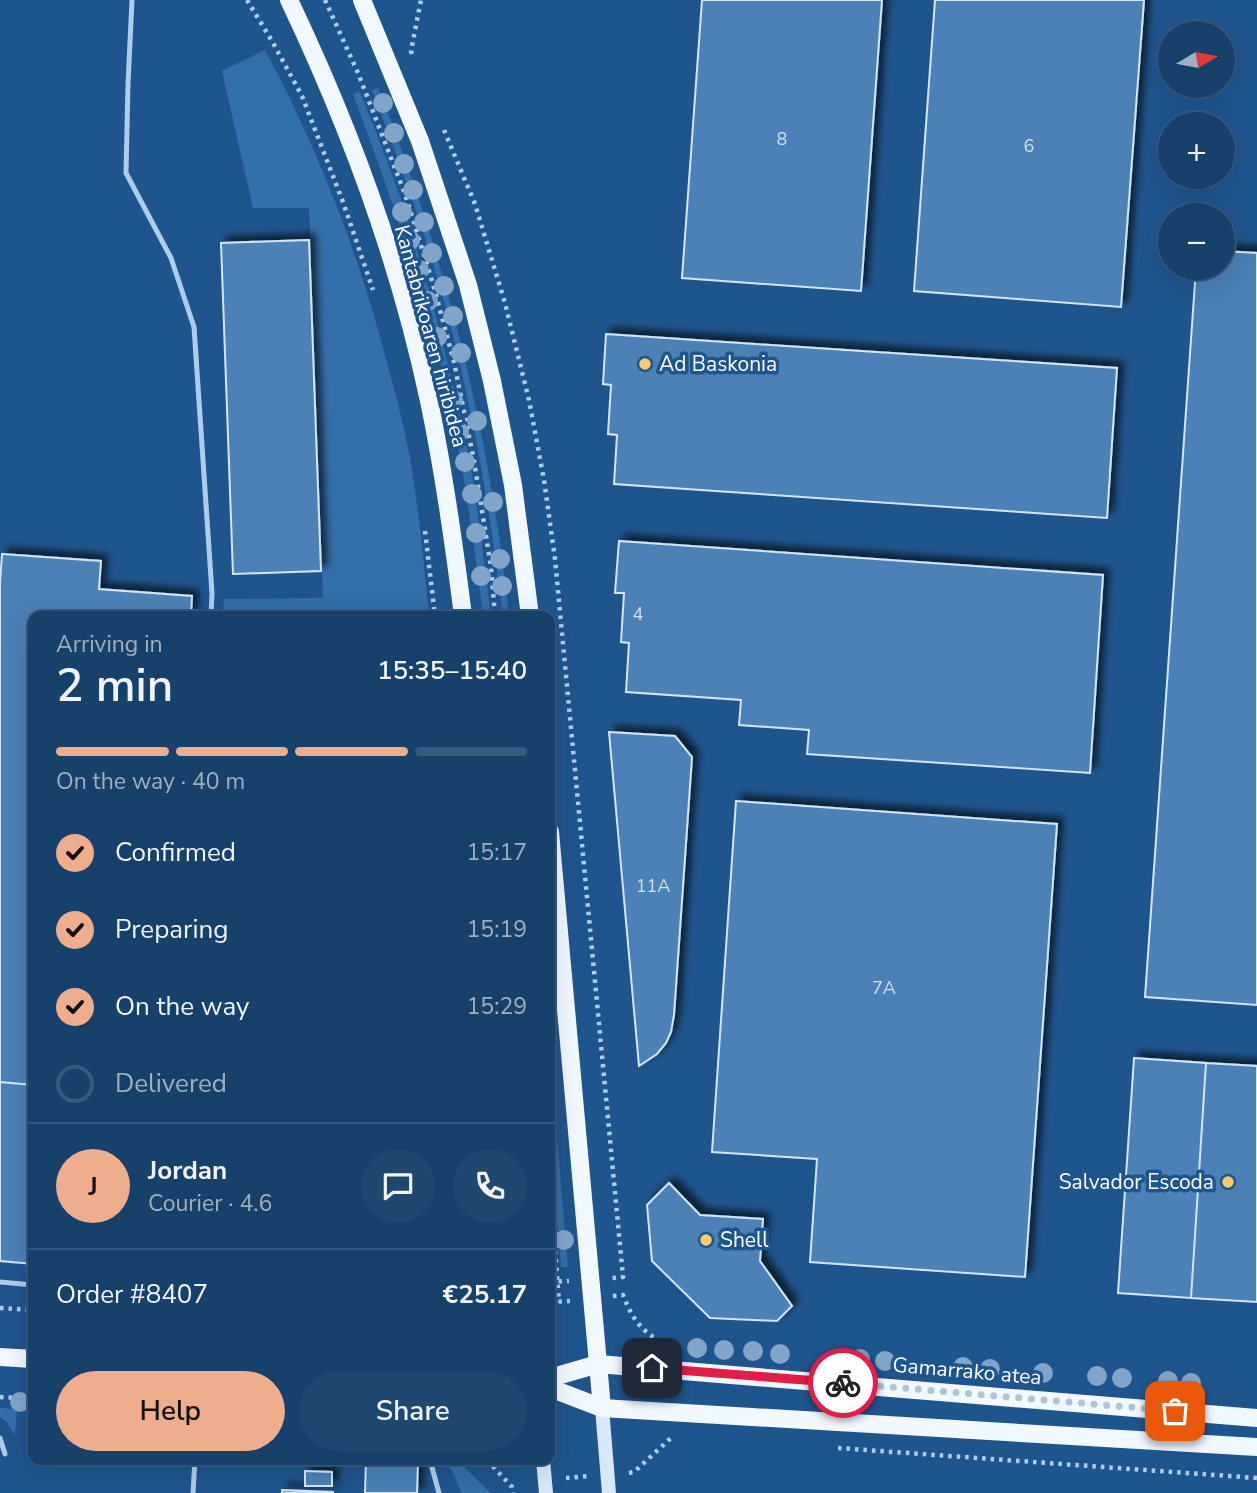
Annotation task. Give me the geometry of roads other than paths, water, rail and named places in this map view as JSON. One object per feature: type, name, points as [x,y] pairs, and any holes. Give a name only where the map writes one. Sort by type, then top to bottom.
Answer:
[{"type":"main road","name":"Kantabrikoaren hiribidea","points":[[289,0],[328,85],[362,173],[399,285],[425,385],[448,498],[462,611]]},
{"type":"main road","name":"Kantabrikoaren hiribidea","points":[[362,0],[420,141],[471,297],[513,485],[529,611]]},
{"type":"main road","points":[[555,887],[609,1493]]},
{"type":"main road","points":[[0,1357],[28,1359]]},
{"type":"main road","name":"Gamarrako atea","points":[[555,1377],[598,1364],[1257,1418]]},
{"type":"main road","points":[[555,1390],[602,1408],[1257,1447]]},
{"type":"main road","points":[[543,1465],[546,1493]]},
{"type":"lane","points":[[132,0],[126,173],[171,258],[194,327],[211,611]]},
{"type":"lane","points":[[0,1282],[28,1284]]},
{"type":"lane","points":[[0,1438],[5,1454]]},
{"type":"lane","points":[[193,1493],[195,1465]]},
{"type":"lane","points":[[431,1465],[439,1493]]},
{"type":"place","name":"Ad Baskonia","points":[[645,364]]},
{"type":"place","name":"Salvador Escoda","points":[[1228,1182]]},
{"type":"place","name":"Shell","points":[[706,1240]]}]
